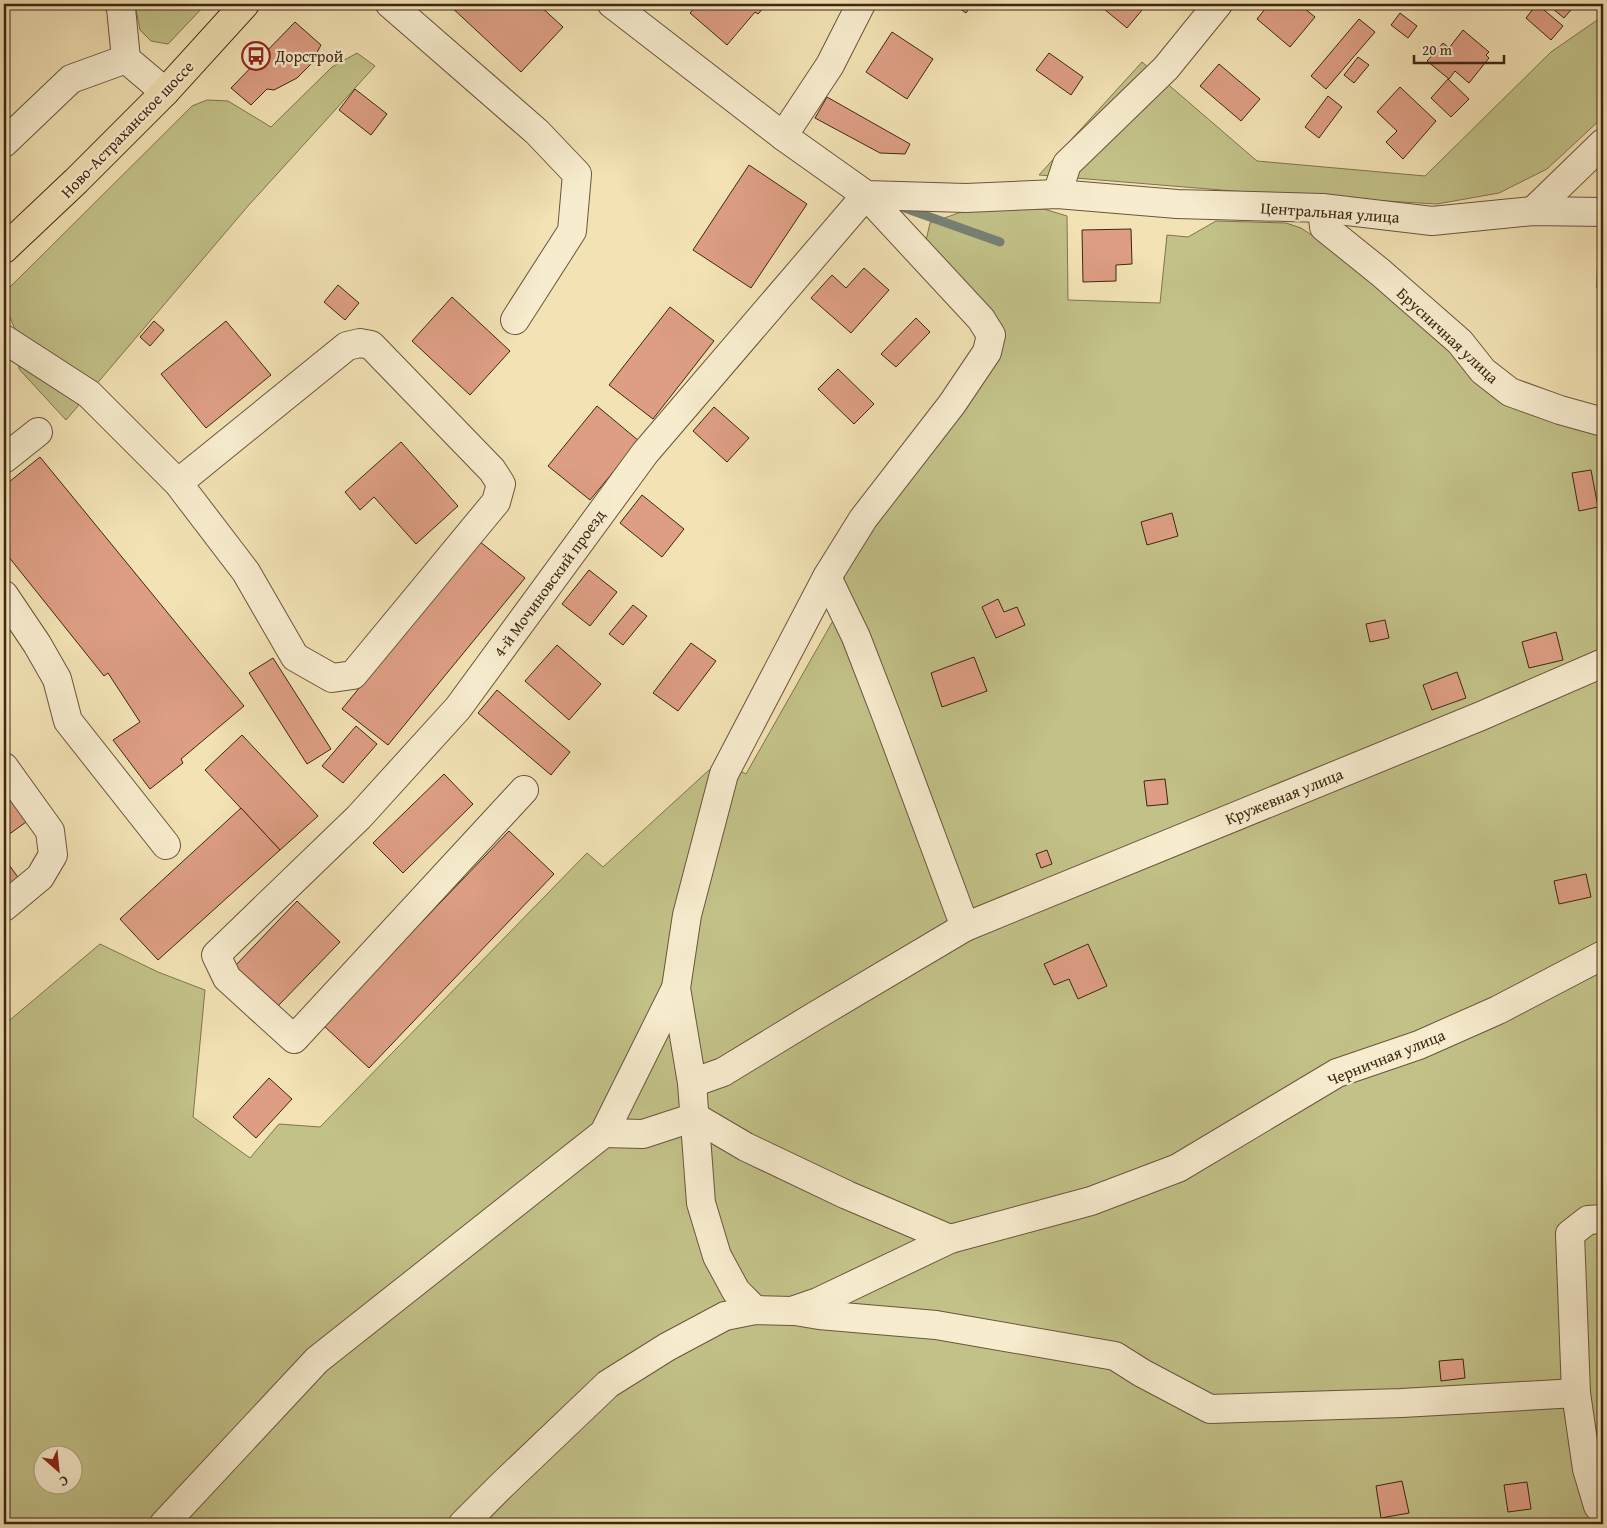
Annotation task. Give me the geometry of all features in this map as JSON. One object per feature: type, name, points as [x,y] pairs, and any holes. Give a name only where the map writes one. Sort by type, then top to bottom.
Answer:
[{"type":"main road","name":"Ново-Астраханское шоссе","points":[[4,249],[76,181],[165,92],[245,4]]},
{"type":"street","points":[[119,4],[126,60],[165,92]]},
{"type":"street","points":[[390,4],[537,132],[577,174],[572,232],[515,320]]},
{"type":"street","points":[[164,1524],[317,1360],[604,1132],[676,988],[687,915],[724,774],[827,577],[863,519],[952,404],[987,352],[991,335],[981,319],[866,195],[783,136],[612,4]]},
{"type":"street","points":[[783,136],[830,65],[861,4]]},
{"type":"street","points":[[1057,194],[1067,164],[1166,68],[1218,4]]},
{"type":"street","points":[[4,143],[71,78],[126,60]]},
{"type":"street","points":[[1533,211],[1603,143]]},
{"type":"street","name":"Центральная улица","points":[[866,195],[966,198],[1057,194],[1177,204],[1322,208],[1432,221],[1533,211],[1603,212]]},
{"type":"street","name":"4-й Мочиновский проезд","points":[[524,790],[294,1039],[227,978],[216,955],[359,817],[458,708],[645,453],[866,195]]},
{"type":"street","name":"Брусничная улица","points":[[1322,208],[1324,227],[1380,272],[1460,342],[1483,371],[1503,387],[1510,392],[1560,410],[1603,422]]},
{"type":"street","points":[[4,338],[89,394],[178,483],[246,572],[296,657],[332,678],[353,675],[496,502],[501,484],[492,470],[370,345],[360,343],[348,346],[178,483]]},
{"type":"street","points":[[4,459],[38,432]]},
{"type":"street","points":[[827,577],[856,637],[879,695],[965,927]]},
{"type":"street","points":[[4,595],[37,644],[57,679],[68,720],[166,845]]},
{"type":"street","name":"Кружевная улица","points":[[692,1084],[723,1072],[965,927],[1471,720],[1603,663]]},
{"type":"street","points":[[4,768],[50,831],[53,855],[40,877],[4,907]]},
{"type":"street","name":"Черничная улица","points":[[792,1311],[818,1302],[950,1239],[1091,1201],[1178,1168],[1337,1073],[1419,1045],[1498,1010],[1603,955]]},
{"type":"street","points":[[676,988],[692,1084],[701,1203],[717,1256],[736,1291],[755,1310]]},
{"type":"street","points":[[604,1132],[643,1134],[695,1117],[746,1147],[847,1195],[950,1239]]},
{"type":"street","points":[[1600,1514],[1587,1469],[1576,1393],[1570,1234],[1588,1220],[1603,1219]]},
{"type":"street","points":[[463,1524],[502,1484],[608,1384],[667,1347],[725,1316],[755,1310],[792,1311],[936,1325],[1115,1356],[1210,1409],[1402,1403],[1576,1393]]},
{"type":"shaded area","points":[[135,4],[206,4],[168,44],[151,41],[140,30]]},
{"type":"shaded area","points":[[1603,16],[1603,117],[1547,169],[1499,193],[1437,204],[1282,195],[1039,175],[1142,62],[1257,161],[1425,176],[1551,52]]},
{"type":"shaded area","points":[[357,53],[375,66],[248,206],[66,420],[19,369],[17,334],[9,315],[4,310],[4,293],[192,106],[207,100],[228,101],[271,127],[332,67]]},
{"type":"shaded area","points":[[1044,209],[1067,216],[1068,300],[1160,303],[1167,235],[1188,237],[1216,221],[1286,223],[1301,228],[1339,253],[1453,347],[1603,431],[1603,1524],[4,1524],[4,1025],[100,944],[158,972],[205,990],[193,1117],[250,1158],[279,1124],[320,1127],[587,853],[603,867],[720,760],[746,774],[847,596],[843,583],[847,558],[997,354],[1005,331],[959,287],[924,249],[930,223],[967,210]]},
{"type":"building","points":[[448,4],[538,4],[563,27],[521,72]]},
{"type":"building","points":[[698,4],[762,4],[765,6],[758,14],[755,12],[727,45],[690,13]]},
{"type":"building","points":[[953,4],[972,4],[966,13]]},
{"type":"building","points":[[1098,4],[1147,4],[1127,28]]},
{"type":"building","points":[[1269,4],[1299,4],[1315,17],[1290,47],[1257,19]]},
{"type":"building","points":[[1537,4],[1563,26],[1551,40],[1526,18]]},
{"type":"building","points":[[1547,4],[1576,4],[1564,18]]},
{"type":"building","points":[[1400,13],[1417,26],[1408,38],[1391,25]]},
{"type":"building","points":[[1359,19],[1375,32],[1326,89],[1311,76]]},
{"type":"building","points":[[295,22],[321,45],[311,64],[297,78],[274,90],[267,89],[251,105],[231,88]]},
{"type":"building","points":[[1463,30],[1489,52],[1486,55],[1489,58],[1469,83],[1455,71],[1449,79],[1427,61],[1443,43],[1449,48]]},
{"type":"building","points":[[892,32],[933,59],[907,99],[866,72]]},
{"type":"building","points":[[1049,53],[1083,77],[1071,95],[1036,70]]},
{"type":"building","points":[[1358,57],[1369,65],[1354,83],[1344,75]]},
{"type":"building","points":[[1219,64],[1260,99],[1241,121],[1200,86]]},
{"type":"building","points":[[1448,79],[1469,99],[1451,117],[1431,98]]},
{"type":"building","points":[[1400,87],[1436,121],[1403,159],[1386,142],[1397,131],[1377,112]]},
{"type":"building","points":[[355,89],[387,114],[371,135],[339,110]]},
{"type":"building","points":[[1328,96],[1342,107],[1319,138],[1305,127]]},
{"type":"building","points":[[827,97],[910,144],[905,154],[880,153],[815,118]]},
{"type":"building","points":[[749,165],[807,204],[751,288],[693,250]]},
{"type":"building","points":[[1131,229],[1132,264],[1116,265],[1116,281],[1083,282],[1082,230]]},
{"type":"building","points":[[1598,244],[1603,244],[1603,288],[1597,288]]},
{"type":"building","points":[[864,268],[889,290],[851,333],[811,298],[832,275],[846,288]]},
{"type":"building","points":[[338,285],[359,303],[345,320],[324,302]]},
{"type":"building","points":[[452,297],[510,351],[470,395],[412,341]]},
{"type":"building","points":[[670,307],[714,341],[653,419],[609,385]]},
{"type":"building","points":[[916,318],[930,332],[896,367],[881,354]]},
{"type":"building","points":[[154,321],[164,330],[150,346],[140,337]]},
{"type":"building","points":[[226,321],[271,375],[206,428],[161,374]]},
{"type":"building","points":[[838,369],[874,404],[854,424],[818,389]]},
{"type":"building","points":[[597,406],[639,441],[590,500],[548,466]]},
{"type":"building","points":[[714,407],[749,438],[727,462],[693,431]]},
{"type":"building","points":[[401,442],[458,506],[416,544],[374,497],[360,510],[345,492]]},
{"type":"building","points":[[40,457],[244,706],[181,759],[183,763],[150,789],[113,740],[140,722],[108,673],[104,676],[4,551],[4,486]]},
{"type":"building","points":[[1591,470],[1598,507],[1579,511],[1572,473]]},
{"type":"building","points":[[642,495],[684,529],[662,557],[620,523]]},
{"type":"building","points":[[1172,513],[1178,536],[1147,545],[1141,522]]},
{"type":"building","points":[[479,541],[525,578],[388,745],[342,709]]},
{"type":"building","points":[[589,570],[617,592],[590,626],[562,604]]},
{"type":"building","points":[[998,599],[1004,612],[1017,607],[1025,625],[996,638],[982,607]]},
{"type":"building","points":[[633,605],[647,616],[623,645],[609,634]]},
{"type":"building","points":[[1385,620],[1389,638],[1370,642],[1366,624]]},
{"type":"building","points":[[1556,632],[1563,660],[1529,668],[1522,642]]},
{"type":"building","points":[[691,643],[716,661],[678,711],[653,693]]},
{"type":"building","points":[[557,645],[601,684],[569,720],[525,681]]},
{"type":"building","points":[[974,657],[987,691],[942,707],[931,673]]},
{"type":"building","points":[[273,658],[331,749],[307,764],[249,673]]},
{"type":"building","points":[[1457,672],[1466,698],[1432,710],[1423,685]]},
{"type":"building","points":[[497,690],[570,752],[551,775],[478,713]]},
{"type":"building","points":[[356,726],[377,744],[343,783],[322,766]]},
{"type":"building","points":[[242,735],[318,816],[280,850],[205,770]]},
{"type":"building","points":[[444,774],[473,804],[403,873],[373,843]]},
{"type":"building","points":[[1165,779],[1168,804],[1147,806],[1144,781]]},
{"type":"building","points":[[4,791],[26,822],[4,838]]},
{"type":"building","points":[[241,808],[280,850],[158,960],[120,919]]},
{"type":"building","points":[[509,831],[554,874],[369,1068],[323,1025]]},
{"type":"building","points":[[1047,850],[1052,864],[1041,868],[1036,854]]},
{"type":"building","points":[[4,858],[20,880],[4,891]]},
{"type":"building","points":[[1586,874],[1591,897],[1559,904],[1554,881]]},
{"type":"building","points":[[297,901],[340,942],[277,1007],[235,966]]},
{"type":"building","points":[[1088,944],[1107,986],[1078,999],[1069,979],[1054,985],[1044,964]]},
{"type":"building","points":[[269,1078],[292,1099],[256,1138],[233,1117]]},
{"type":"building","points":[[1463,1359],[1465,1378],[1441,1381],[1439,1361]]},
{"type":"building","points":[[1402,1481],[1409,1513],[1381,1518],[1376,1486]]},
{"type":"building","points":[[1527,1482],[1531,1509],[1508,1512],[1504,1485]]},
{"type":"waterway","points":[[899,206],[1000,242]]},
{"type":"place","name":"Дорстрой","points":[[256,56]]}]
